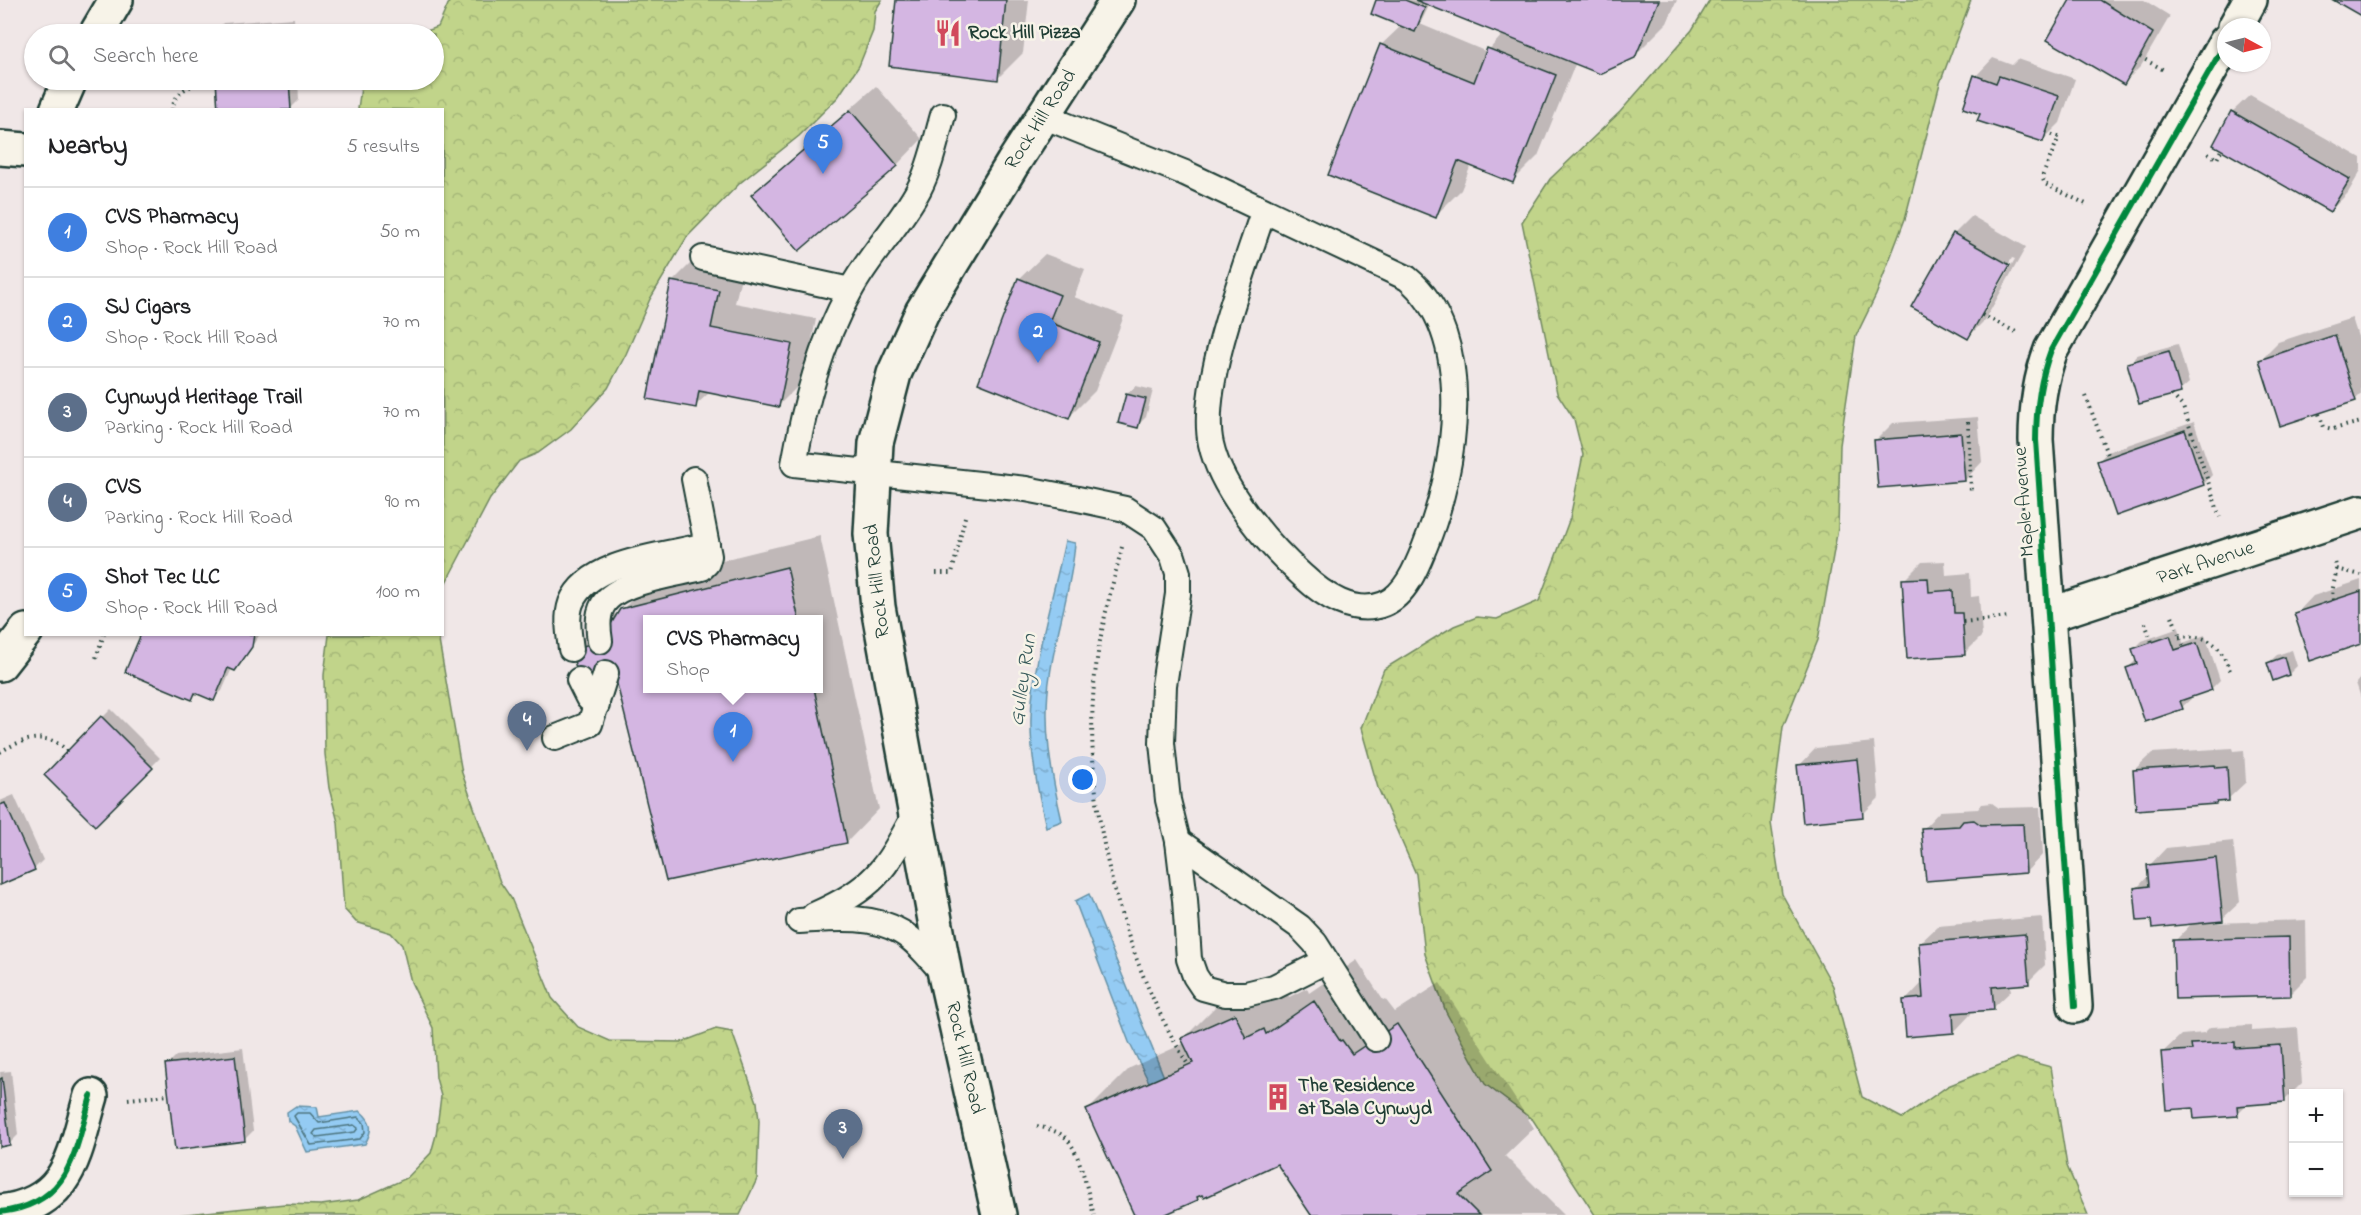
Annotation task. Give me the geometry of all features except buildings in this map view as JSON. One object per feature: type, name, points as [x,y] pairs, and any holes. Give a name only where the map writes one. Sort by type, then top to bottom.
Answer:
[{"type":"street","points":[[102,24],[116,0]]},
{"type":"street","name":"Rock Hill Road","points":[[999,1215],[945,975],[873,573],[871,512],[873,472],[881,417],[906,346],[948,267],[1118,0]]},
{"type":"street","points":[[2240,18],[2250,0]]},
{"type":"street","name":"Maple Avenue","points":[[2075,1006],[2036,440],[2040,390],[2051,350],[2217,58]]},
{"type":"street","points":[[58,108],[66,90]]},
{"type":"street","points":[[0,148],[24,150]]},
{"type":"street","name":"Park Avenue","points":[[2049,614],[2361,512]]},
{"type":"street","points":[[0,664],[24,634]]},
{"type":"street","points":[[0,1212],[34,1204],[51,1193],[65,1176],[76,1153],[91,1096]]},
{"type":"lane","points":[[943,115],[919,189],[850,290],[828,336],[812,381],[794,464],[1026,489],[1109,505],[1140,516],[1154,528],[1173,557],[1178,573],[1178,594],[1164,685],[1162,743],[1167,800],[1178,841],[1189,930],[1189,959],[1195,976],[1203,988],[1225,994],[1246,994],[1274,987],[1326,961]]},
{"type":"lane","points":[[1043,116],[1185,173],[1263,212],[1407,278],[1422,290],[1433,306],[1444,333],[1454,380],[1453,437],[1438,516],[1414,572],[1384,604],[1358,606],[1324,596],[1292,566],[1240,505],[1218,470],[1210,441],[1210,406],[1217,359],[1263,212]]},
{"type":"lane","points":[[703,258],[850,290]]},
{"type":"lane","points":[[600,641],[599,615],[604,604],[617,590],[702,568],[707,563],[709,556],[694,478]]},
{"type":"lane","points":[[571,649],[568,620],[571,603],[590,578],[606,569],[707,545]]},
{"type":"lane","points":[[555,738],[590,724],[606,673]]},
{"type":"lane","points":[[579,680],[588,698],[597,705]]},
{"type":"lane","points":[[915,814],[890,862],[876,879],[839,903],[799,921],[843,918],[885,926],[900,932],[915,943],[945,975]]},
{"type":"lane","points":[[1178,841],[1300,927],[1326,961],[1376,1039]]},
{"type":"path","points":[[172,108],[174,99],[183,90]]},
{"type":"path","points":[[2046,133],[2059,137],[2042,177],[2045,184],[2123,222]]},
{"type":"path","points":[[2172,395],[2183,407],[2233,554]]},
{"type":"path","points":[[2086,396],[2108,457]]},
{"type":"path","points":[[2319,414],[2324,427],[2333,429],[2361,422]]},
{"type":"path","points":[[1968,422],[1971,491]]},
{"type":"path","points":[[936,573],[952,573],[965,516],[976,517]]},
{"type":"path","points":[[1116,540],[1122,545],[1103,623],[1092,705],[1099,820],[1121,911],[1164,1026],[1187,1063]]},
{"type":"path","points":[[2337,569],[2361,575]]},
{"type":"path","points":[[1963,622],[2049,614]]},
{"type":"path","points":[[96,658],[103,636]]},
{"type":"path","points":[[2180,637],[2206,638],[2219,649],[2231,673]]},
{"type":"path","points":[[0,752],[16,743],[33,739],[47,739],[59,743],[67,751]]},
{"type":"path","points":[[1037,1126],[1054,1131],[1066,1138],[1074,1148],[1094,1215]]},
{"type":"green space","points":[[450,0],[882,0],[875,11],[873,31],[859,66],[838,97],[799,136],[740,183],[687,237],[650,299],[608,388],[571,429],[538,453],[519,461],[490,499],[444,586],[444,108],[358,108],[361,90],[444,90],[444,24],[439,24]]},
{"type":"green space","points":[[1710,0],[1971,0],[1940,83],[1905,219],[1876,295],[1856,336],[1840,445],[1838,528],[1818,640],[1783,727],[1771,823],[1782,894],[1833,986],[1862,1097],[1902,1118],[1948,1086],[2017,1058],[2051,1067],[2067,1166],[2088,1215],[1595,1215],[1533,1120],[1485,1084],[1446,1012],[1425,954],[1416,874],[1378,788],[1361,728],[1384,669],[1454,626],[1477,617],[1497,619],[1539,601],[1570,518],[1583,455],[1574,419],[1557,393],[1522,222],[1550,179],[1620,112],[1692,30]]},
{"type":"green space","points":[[329,636],[438,636],[462,773],[500,882],[511,898],[552,998],[578,1027],[610,1041],[682,1042],[716,1029],[732,1032],[757,1102],[759,1121],[757,1179],[740,1215],[177,1215],[285,1204],[321,1205],[358,1200],[407,1178],[431,1153],[436,1135],[441,1096],[436,1078],[433,1028],[411,982],[402,945],[391,933],[356,922],[344,909],[338,822],[329,788],[325,754],[324,675]]},
{"type":"water","points":[[1065,541],[1075,543],[1053,658],[1047,711],[1051,767],[1062,821],[1046,827],[1033,758],[1031,717],[1039,651]]},
{"type":"water","points":[[1089,894],[1164,1077],[1150,1084],[1129,1042],[1075,901]]},
{"type":"water","points":[[296,1106],[317,1107],[319,1117],[360,1111],[370,1126],[365,1144],[307,1152],[295,1126],[288,1121],[287,1112]]},
{"type":"cycle path","points":[[2075,1006],[2036,440],[2039,394],[2051,350],[2217,58]]},
{"type":"cycle path","points":[[0,1212],[24,1207],[42,1199],[56,1187],[73,1156],[91,1096]]},
{"type":"place","name":"Rock Hill Pizza","points":[[948,33]]},
{"type":"place","name":"Shot Tec LLC","points":[[823,174]]},
{"type":"place","name":"SJ Cigars","points":[[1038,363]]},
{"type":"place","name":"CVS","points":[[527,751]]},
{"type":"place","name":"CVS Pharmacy","points":[[733,762]]},
{"type":"place","name":"The Residence at Bala Cynwyd","points":[[1278,1097]]},
{"type":"place","name":"Cynwyd Heritage Trail","points":[[843,1159]]},
{"type":"water label","name":"Gulley Run","points":[[1024,680]]}]
